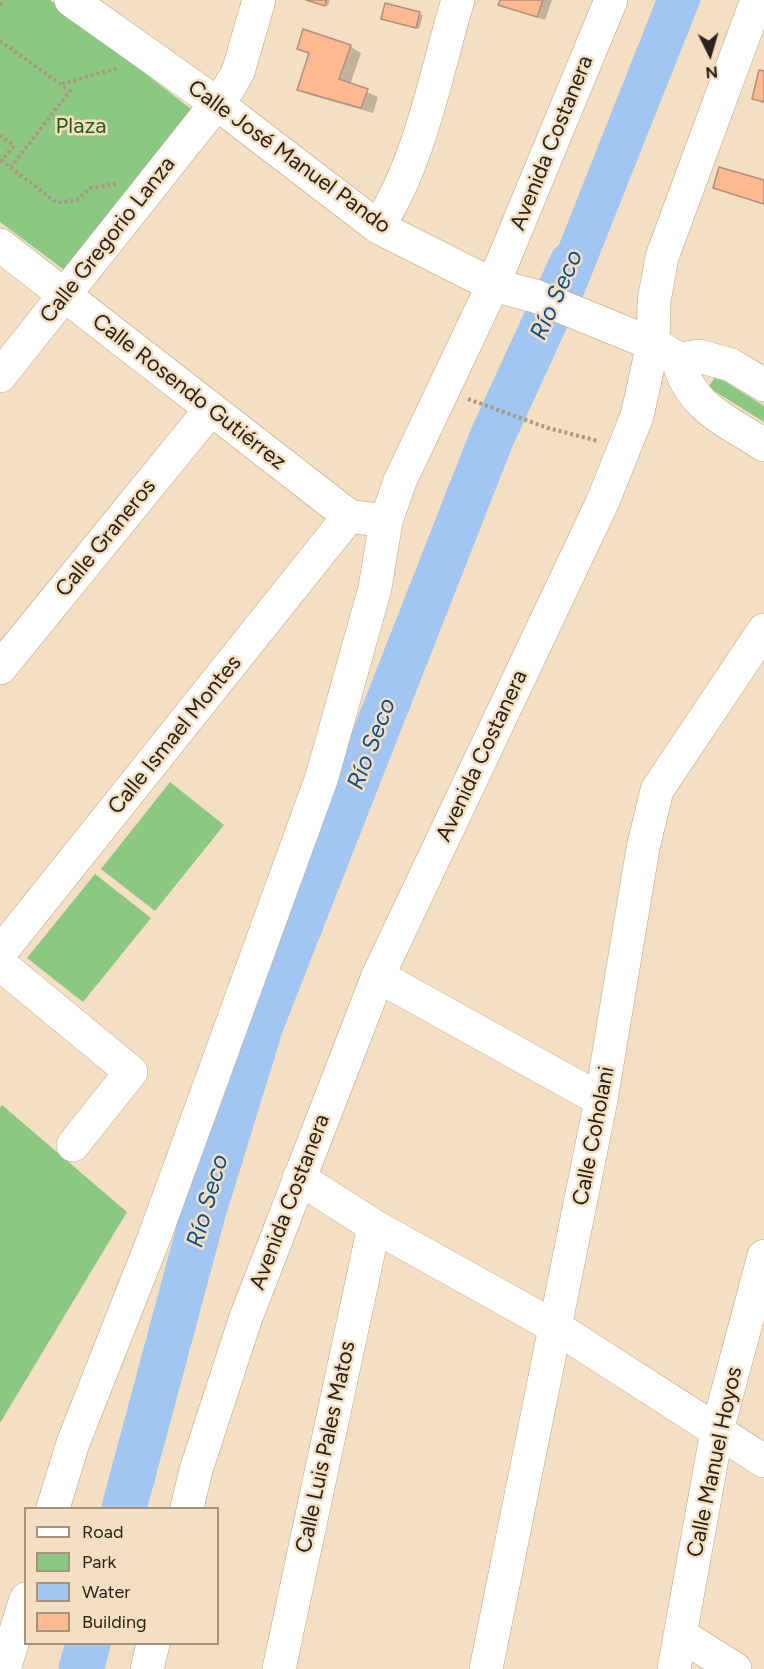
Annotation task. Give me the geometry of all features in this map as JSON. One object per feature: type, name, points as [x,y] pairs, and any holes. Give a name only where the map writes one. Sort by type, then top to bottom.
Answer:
[{"type":"street","name":"Calle José Manuel Pando","points":[[71,0],[216,103],[378,227],[493,285],[535,296],[666,351]]},
{"type":"street","name":"Calle Gregorio Lanza","points":[[0,376],[228,89],[238,72],[259,0]]},
{"type":"street","points":[[378,227],[394,202],[406,174],[458,0]]},
{"type":"street","name":"Avenida Costanera","points":[[54,1507],[73,1443],[154,1238],[322,777],[375,588],[386,521],[400,481],[493,285],[610,0]]},
{"type":"street","name":"Avenida Costanera","points":[[187,1507],[196,1470],[245,1320],[378,976],[603,501],[666,351],[654,301],[662,257],[757,0]]},
{"type":"street","name":"Calle Rosendo Gutiérrez","points":[[0,245],[349,516]]},
{"type":"street","points":[[666,351],[731,364],[764,385]]},
{"type":"street","points":[[666,351],[694,396],[706,408],[764,445]]},
{"type":"street","name":"Calle Graneros","points":[[0,668],[211,409]]},
{"type":"street","points":[[349,516],[386,521]]},
{"type":"street","name":"Calle Ismael Montes","points":[[0,953],[349,516]]},
{"type":"street","name":"Calle Coholani","points":[[486,1669],[602,1100],[643,848],[657,790],[754,665],[764,630]]},
{"type":"street","points":[[0,964],[131,1072],[74,1145]]},
{"type":"street","points":[[378,976],[602,1100]]},
{"type":"street","points":[[299,1178],[374,1226],[557,1328],[764,1461]]},
{"type":"street","name":"Calle Luis Pales Matos","points":[[279,1669],[374,1226]]},
{"type":"street","name":"Calle Manuel Hoyos","points":[[674,1669],[717,1431],[764,1256]]},
{"type":"street","points":[[4,1669],[14,1615]]},
{"type":"street","points":[[681,1635],[735,1669]]},
{"type":"street","points":[[147,1669],[153,1645]]},
{"type":"path","points":[[0,5],[4,0]]},
{"type":"path","points":[[0,41],[70,91],[11,168]]},
{"type":"path","points":[[62,84],[123,67]]},
{"type":"path","points":[[0,135],[14,146],[1,161],[57,203],[77,200],[90,188],[122,183]]},
{"type":"path","points":[[495,409],[548,428],[625,448]]},
{"type":"green space","name":"Plaza","points":[[0,0],[50,0],[195,112],[71,275],[0,222]]},
{"type":"green space","points":[[716,376],[764,406],[764,422],[708,387]]},
{"type":"green space","points":[[170,782],[224,825],[155,911],[101,869]]},
{"type":"green space","points":[[95,874],[151,918],[83,1002],[27,958]]},
{"type":"green space","points":[[2,1105],[127,1212],[0,1423],[0,1108]]},
{"type":"water","name":"Río Seco","points":[[656,0],[701,0],[582,299],[543,285]]},
{"type":"building","points":[[306,0],[326,0],[325,6]]},
{"type":"building","points":[[500,0],[543,0],[537,17],[498,5]]},
{"type":"building","points":[[385,3],[420,12],[416,28],[381,19]]},
{"type":"building","points":[[303,29],[351,45],[339,79],[368,89],[361,108],[297,90],[309,53],[297,49]]},
{"type":"building","points":[[759,70],[764,71],[764,102],[752,99]]},
{"type":"building","points":[[719,167],[764,180],[764,204],[713,188]]},
{"type":"waterway","name":"Río Seco","points":[[124,1507],[204,1210],[261,1025],[492,437],[572,263]]},
{"type":"waterway","name":"Río Seco","points":[[81,1669],[88,1645]]}]
